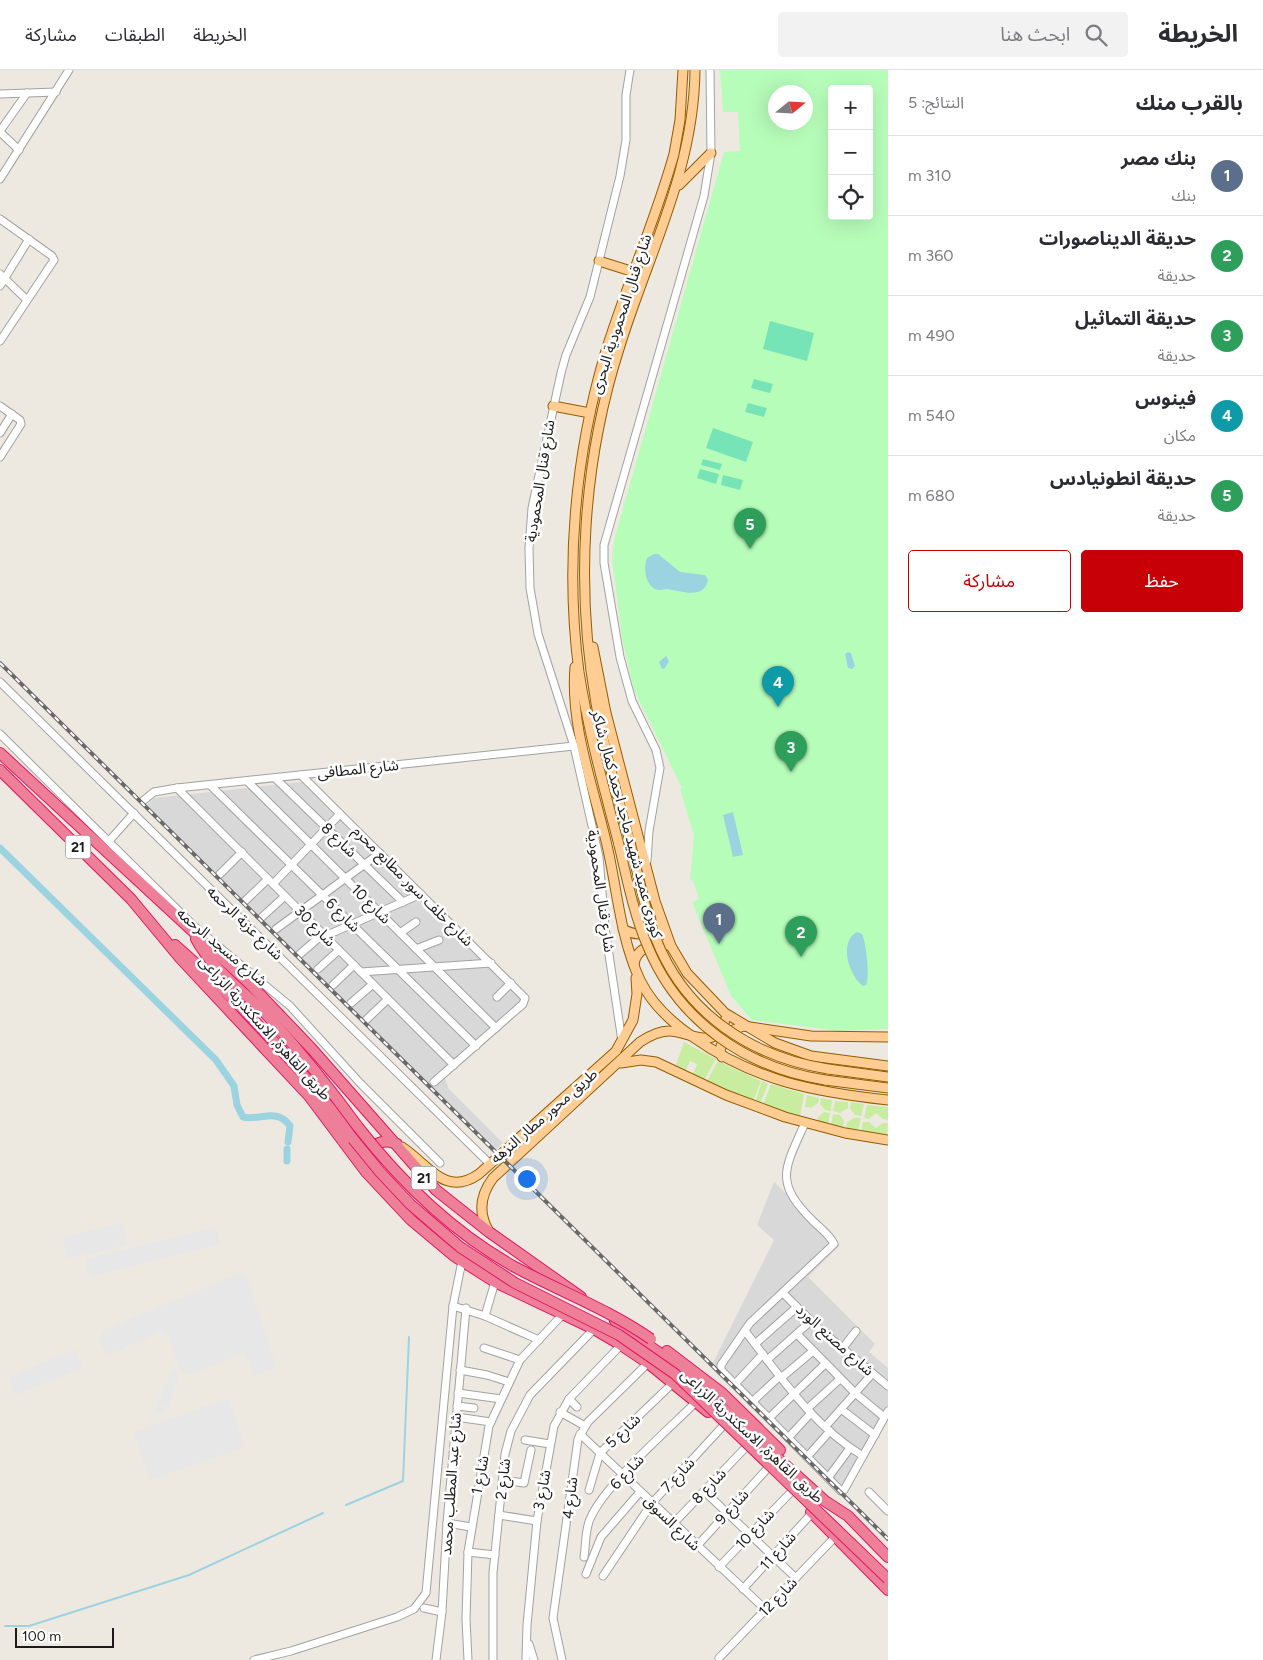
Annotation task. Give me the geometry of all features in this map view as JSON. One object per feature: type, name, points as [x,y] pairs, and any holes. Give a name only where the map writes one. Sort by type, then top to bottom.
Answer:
[{"type":"highway","name":"طريق القاهرة, الاسكندرية الزراعى","points":[[0,753],[250,984],[397,1144],[436,1190],[526,1259],[672,1362],[825,1501],[843,1512],[888,1557]]},
{"type":"highway","name":"طريق القاهرة, الاسكندرية الزراعى","points":[[0,770],[131,900],[180,958],[309,1096],[366,1172],[411,1220],[462,1261],[495,1282],[594,1328],[648,1363],[723,1426],[836,1536],[888,1590]]},
{"type":"highway","points":[[154,926],[212,977],[285,1054],[314,1086],[380,1172],[410,1204],[460,1247],[515,1283],[619,1335],[676,1374],[888,1579]]},
{"type":"highway","points":[[191,930],[207,957],[288,1039],[407,1185],[460,1231],[514,1266],[615,1316],[684,1362],[722,1393],[843,1512]]},
{"type":"highway","points":[[366,1172],[365,1158],[372,1147],[384,1141],[397,1144]]},
{"type":"highway","points":[[508,1288],[520,1283],[524,1278],[527,1272],[526,1259]]},
{"type":"main road","name":"شارع قنال المحمودية البحرى","points":[[577,652],[573,579],[575,523],[580,468],[590,412],[605,355],[674,154],[680,120],[683,70]]},
{"type":"main road","name":"شارع قنال المحمودية البحرى","points":[[588,632],[585,576],[586,528],[591,477],[600,420],[623,336],[677,188],[690,135],[695,70]]},
{"type":"main road","points":[[677,188],[711,153]]},
{"type":"main road","points":[[599,261],[634,272]]},
{"type":"main road","points":[[553,406],[590,412]]},
{"type":"main road","points":[[588,632],[595,653],[606,713],[661,919],[671,946],[697,985],[725,1013],[743,1026],[775,1043],[799,1052],[888,1066]]},
{"type":"main road","name":"كوبرى عميد شهيد ماجد احمد كمال شاكر","points":[[588,632],[592,680],[600,726],[656,938],[668,963],[692,998],[720,1025],[758,1049],[785,1060],[828,1069],[888,1077]]},
{"type":"main road","points":[[577,652],[574,682],[578,721],[614,871],[623,929],[635,969],[645,990],[658,1008],[673,1023],[722,1057],[758,1074],[789,1085],[888,1100]]},
{"type":"main road","name":"كوبرى عميد شهيد ماجد احمد كمال شاكر","points":[[577,652],[592,738],[636,915],[648,948],[670,989],[688,1011],[720,1039],[751,1058],[790,1073],[888,1088]]},
{"type":"main road","points":[[623,929],[635,934],[655,931],[660,927],[661,919]]},
{"type":"main road","points":[[635,969],[635,959],[641,951],[661,943],[671,946]]},
{"type":"main road","name":"طريق محور مطار النزهه","points":[[397,1144],[434,1174],[450,1182],[464,1183],[469,1180],[490,1164],[610,1059],[622,1043],[636,1007],[635,969]]},
{"type":"main road","points":[[694,1038],[707,1038],[717,1034],[723,1027],[725,1013]]},
{"type":"main road","points":[[722,1057],[720,1050],[722,1043],[732,1031],[743,1026],[811,1036],[888,1037]]},
{"type":"main road","name":"طريق محور مطار النزهه","points":[[489,1232],[483,1221],[482,1208],[484,1195],[493,1178],[640,1042],[656,1033],[675,1031],[694,1038]]},
{"type":"main road","points":[[618,1064],[633,1060],[656,1062],[733,1098],[805,1123],[888,1140]]},
{"type":"street","points":[[0,179],[3,168],[19,150],[69,70]]},
{"type":"street","name":"شارع قنال المحمودية","points":[[622,1043],[605,928],[601,868],[574,746],[538,634],[529,572],[532,508],[553,406],[564,361],[587,307],[623,158],[630,70]]},
{"type":"street","points":[[647,869],[649,831],[660,768],[656,750],[632,701],[620,657],[604,563],[604,545],[701,210],[711,153],[710,70]]},
{"type":"street","points":[[0,95],[56,92]]},
{"type":"street","points":[[19,150],[0,132],[28,93]]},
{"type":"street","points":[[0,230],[2,221],[52,256],[53,262],[0,341]]},
{"type":"street","points":[[0,286],[3,276],[28,240]]},
{"type":"street","points":[[3,276],[28,300]]},
{"type":"street","points":[[0,406],[20,420],[20,426],[0,457]]},
{"type":"street","points":[[0,433],[12,414]]},
{"type":"street","name":"شارع عزبة الرحمه","points":[[0,682],[490,1164]]},
{"type":"street","name":"شارع مسجد الرحمه","points":[[0,734],[195,927],[290,1006],[360,1083],[440,1163]]},
{"type":"street","name":"شارع المطافى","points":[[144,800],[154,792],[177,788],[574,746]]},
{"type":"street","name":"شارع خلف سور مطابع محرم","points":[[301,775],[525,997],[525,1002],[496,1028]]},
{"type":"street","name":"شارع 8","points":[[275,778],[403,902]]},
{"type":"street","name":"شارع 10","points":[[247,781],[496,1028]]},
{"type":"street","name":"شارع 6","points":[[210,785],[476,1046]]},
{"type":"street","name":"شارع 30","points":[[177,788],[454,1065]]},
{"type":"street","points":[[109,841],[134,813]]},
{"type":"street","points":[[245,901],[292,864],[340,814]]},
{"type":"street","points":[[220,874],[242,852]]},
{"type":"street","points":[[276,929],[380,853]]},
{"type":"street","points":[[300,954],[324,935],[421,894]]},
{"type":"street","points":[[262,917],[285,896]]},
{"type":"street","points":[[400,933],[416,922]]},
{"type":"street","points":[[416,949],[439,940]]},
{"type":"street","points":[[318,969],[339,950]]},
{"type":"street","points":[[361,972],[491,963]]},
{"type":"street","points":[[333,985],[354,966]]},
{"type":"street","points":[[497,997],[511,983]]},
{"type":"street","points":[[351,1003],[373,984]]},
{"type":"street","points":[[366,1020],[388,999]]},
{"type":"street","points":[[434,1082],[496,1028]]},
{"type":"street","points":[[797,1334],[855,1394],[886,1414],[843,1491],[752,1402],[722,1371],[721,1365],[750,1323],[833,1246],[834,1241],[795,1202],[787,1185],[788,1166],[805,1123]]},
{"type":"street","points":[[254,1660],[291,1651],[397,1618],[414,1609],[423,1599],[426,1593],[453,1306],[462,1261]]},
{"type":"street","points":[[485,1316],[495,1282]]},
{"type":"street","name":"شارع مصنع الورد","points":[[784,1293],[842,1349],[888,1386]]},
{"type":"street","points":[[453,1306],[466,1308],[539,1340]]},
{"type":"street","points":[[755,1344],[797,1307]]},
{"type":"street","name":"شارع عبد المطلب محمد","points":[[436,1660],[442,1612],[447,1523],[466,1308]]},
{"type":"street","name":"شارع 1","points":[[468,1660],[468,1552],[491,1422],[520,1360],[562,1314]]},
{"type":"street","points":[[735,1384],[765,1357],[797,1334],[811,1321]]},
{"type":"street","name":"شارع 2","points":[[493,1660],[492,1592],[499,1515],[510,1431],[530,1395],[594,1328]]},
{"type":"street","points":[[745,1331],[809,1411],[827,1429],[863,1456]]},
{"type":"street","points":[[842,1349],[856,1331]]},
{"type":"street","name":"شارع 3","points":[[526,1660],[537,1521],[550,1444],[560,1412],[569,1399],[620,1345]]},
{"type":"street","points":[[484,1348],[520,1360]]},
{"type":"street","points":[[752,1402],[813,1351]]},
{"type":"street","name":"شارع 4","points":[[562,1660],[553,1618],[580,1434],[585,1426],[648,1363]]},
{"type":"street","points":[[769,1418],[793,1392],[825,1364]]},
{"type":"street","points":[[460,1370],[487,1375],[509,1382]]},
{"type":"street","points":[[807,1457],[841,1408],[872,1374]]},
{"type":"street","points":[[788,1438],[809,1411],[840,1379]]},
{"type":"street","name":"شارع 5","points":[[589,1490],[600,1453],[673,1383]]},
{"type":"street","points":[[458,1393],[501,1399]]},
{"type":"street","points":[[569,1399],[578,1407]]},
{"type":"street","name":"شارع 6","points":[[584,1557],[591,1516],[623,1476],[696,1402]]},
{"type":"street","points":[[457,1406],[474,1408]]},
{"type":"street","points":[[841,1408],[875,1435]]},
{"type":"street","points":[[560,1412],[585,1426]]},
{"type":"street","points":[[456,1417],[491,1422]]},
{"type":"street","name":"شارع 7","points":[[603,1576],[652,1503],[723,1426]]},
{"type":"street","name":"شارع السوق","points":[[580,1434],[766,1610]]},
{"type":"street","points":[[525,1440],[550,1444]]},
{"type":"street","name":"شارع 8","points":[[673,1524],[745,1448]]},
{"type":"street","points":[[828,1478],[850,1448]]},
{"type":"street","points":[[503,1480],[524,1483],[531,1450]]},
{"type":"street","name":"شارع 9","points":[[697,1546],[767,1469]]},
{"type":"street","points":[[704,1491],[796,1578]]},
{"type":"street","points":[[586,1574],[601,1537],[640,1492]]},
{"type":"street","name":"شارع 10","points":[[720,1567],[790,1492]]},
{"type":"street","points":[[869,1492],[888,1511]]},
{"type":"street","name":"شارع 11","points":[[743,1589],[812,1513]]},
{"type":"street","points":[[499,1515],[537,1521]]},
{"type":"street","points":[[447,1523],[471,1527]]},
{"type":"street","name":"شارع 12","points":[[719,1658],[836,1536]]},
{"type":"street","points":[[468,1552],[495,1555]]},
{"type":"street","points":[[424,1608],[442,1612]]},
{"type":"street","points":[[527,1639],[534,1660]]},
{"type":"shaded area","points":[[301,782],[523,1002],[444,1076],[449,1089],[503,1143],[495,1150],[146,806],[154,798]]},
{"type":"shaded area","points":[[774,1182],[840,1245],[808,1277],[875,1344],[869,1352],[888,1368],[888,1419],[845,1496],[712,1365],[774,1240],[757,1225]]},
{"type":"shaded area","points":[[123,1223],[128,1245],[67,1259],[62,1237]]},
{"type":"shaded area","points":[[216,1227],[221,1244],[89,1277],[85,1259]]},
{"type":"shaded area","points":[[238,1274],[247,1278],[275,1362],[274,1368],[254,1376],[245,1353],[191,1374],[181,1373],[168,1335],[163,1331],[106,1356],[99,1339],[103,1330]]},
{"type":"shaded area","points":[[75,1349],[83,1368],[15,1395],[9,1377]]},
{"type":"shaded area","points":[[176,1369],[178,1378],[169,1406],[163,1407],[164,1412],[156,1414],[155,1410],[172,1371]]},
{"type":"shaded area","points":[[228,1398],[245,1447],[150,1480],[133,1432]]},
{"type":"green space","points":[[720,70],[888,70],[888,1029],[840,1031],[752,1020],[731,996],[692,902],[699,899],[693,881],[690,880],[694,836],[680,789],[682,788],[634,690],[622,638],[612,558],[614,540],[724,152],[740,151],[738,112],[723,112]]},
{"type":"green space","points":[[770,321],[814,333],[807,361],[763,349]]},
{"type":"green space","points":[[754,379],[773,384],[770,393],[751,388]]},
{"type":"green space","points":[[748,403],[767,408],[764,417],[745,412]]},
{"type":"green space","points":[[713,428],[753,442],[746,462],[706,448]]},
{"type":"green space","points":[[703,459],[722,464],[720,470],[701,465]]},
{"type":"green space","points":[[700,469],[719,474],[716,484],[697,478]]},
{"type":"green space","points":[[723,475],[743,480],[740,490],[721,485]]},
{"type":"green space","points":[[684,1042],[716,1059],[704,1080],[693,1074],[697,1064],[690,1061],[686,1070],[676,1065]]},
{"type":"green space","points":[[718,1061],[761,1081],[753,1101],[707,1081]]},
{"type":"green space","points":[[762,1081],[768,1084],[760,1104],[755,1102]]},
{"type":"green space","points":[[771,1084],[804,1094],[800,1117],[763,1105]]},
{"type":"green space","points":[[807,1095],[819,1098],[818,1103],[811,1108],[805,1107]]},
{"type":"green space","points":[[821,1098],[832,1100],[831,1111],[825,1110],[820,1104]]},
{"type":"green space","points":[[835,1101],[848,1102],[848,1108],[840,1113],[833,1111]]},
{"type":"green space","points":[[851,1102],[864,1104],[861,1116],[855,1115],[850,1108]]},
{"type":"green space","points":[[867,1105],[888,1107],[888,1120],[883,1119],[876,1113],[869,1119],[864,1118]]},
{"type":"green space","points":[[824,1112],[830,1113],[828,1124],[817,1122],[818,1117]]},
{"type":"green space","points":[[833,1114],[840,1115],[844,1121],[843,1127],[831,1125]]},
{"type":"green space","points":[[854,1118],[861,1118],[858,1130],[846,1128],[847,1122]]},
{"type":"green space","points":[[863,1122],[869,1122],[876,1128],[883,1123],[888,1123],[887,1135],[861,1131]]},
{"type":"water","points":[[658,554],[680,572],[705,575],[708,580],[706,586],[702,590],[691,593],[655,589],[648,582],[645,572],[647,558]]},
{"type":"water","points":[[851,653],[855,666],[852,669],[848,668],[845,654]]},
{"type":"water","points":[[666,656],[669,661],[665,668],[662,669],[659,662]]},
{"type":"water","points":[[733,812],[743,855],[733,857],[723,815]]},
{"type":"water","points":[[857,932],[862,934],[867,960],[868,975],[866,985],[863,986],[853,975],[847,951],[851,937]]},
{"type":"waterway","points":[[0,848],[216,1060],[234,1086],[237,1105],[243,1117],[280,1117],[290,1126],[288,1142]]},
{"type":"waterway","points":[[287,1149],[287,1161]]},
{"type":"waterway","points":[[346,1505],[403,1481],[409,1337]]},
{"type":"waterway","points":[[5,1626],[29,1626],[189,1575],[323,1513]]},
{"type":"railway","points":[[0,663],[888,1539]]},
{"type":"place","name":"حديقة انطونيادس","points":[[750,549]]},
{"type":"place","name":"فينوس","points":[[778,707]]},
{"type":"place","name":"حديقة التماثيل","points":[[791,772]]},
{"type":"place","name":"بنك مصر","points":[[719,944]]},
{"type":"place","name":"حديقة الديناصورات","points":[[801,957]]}]
